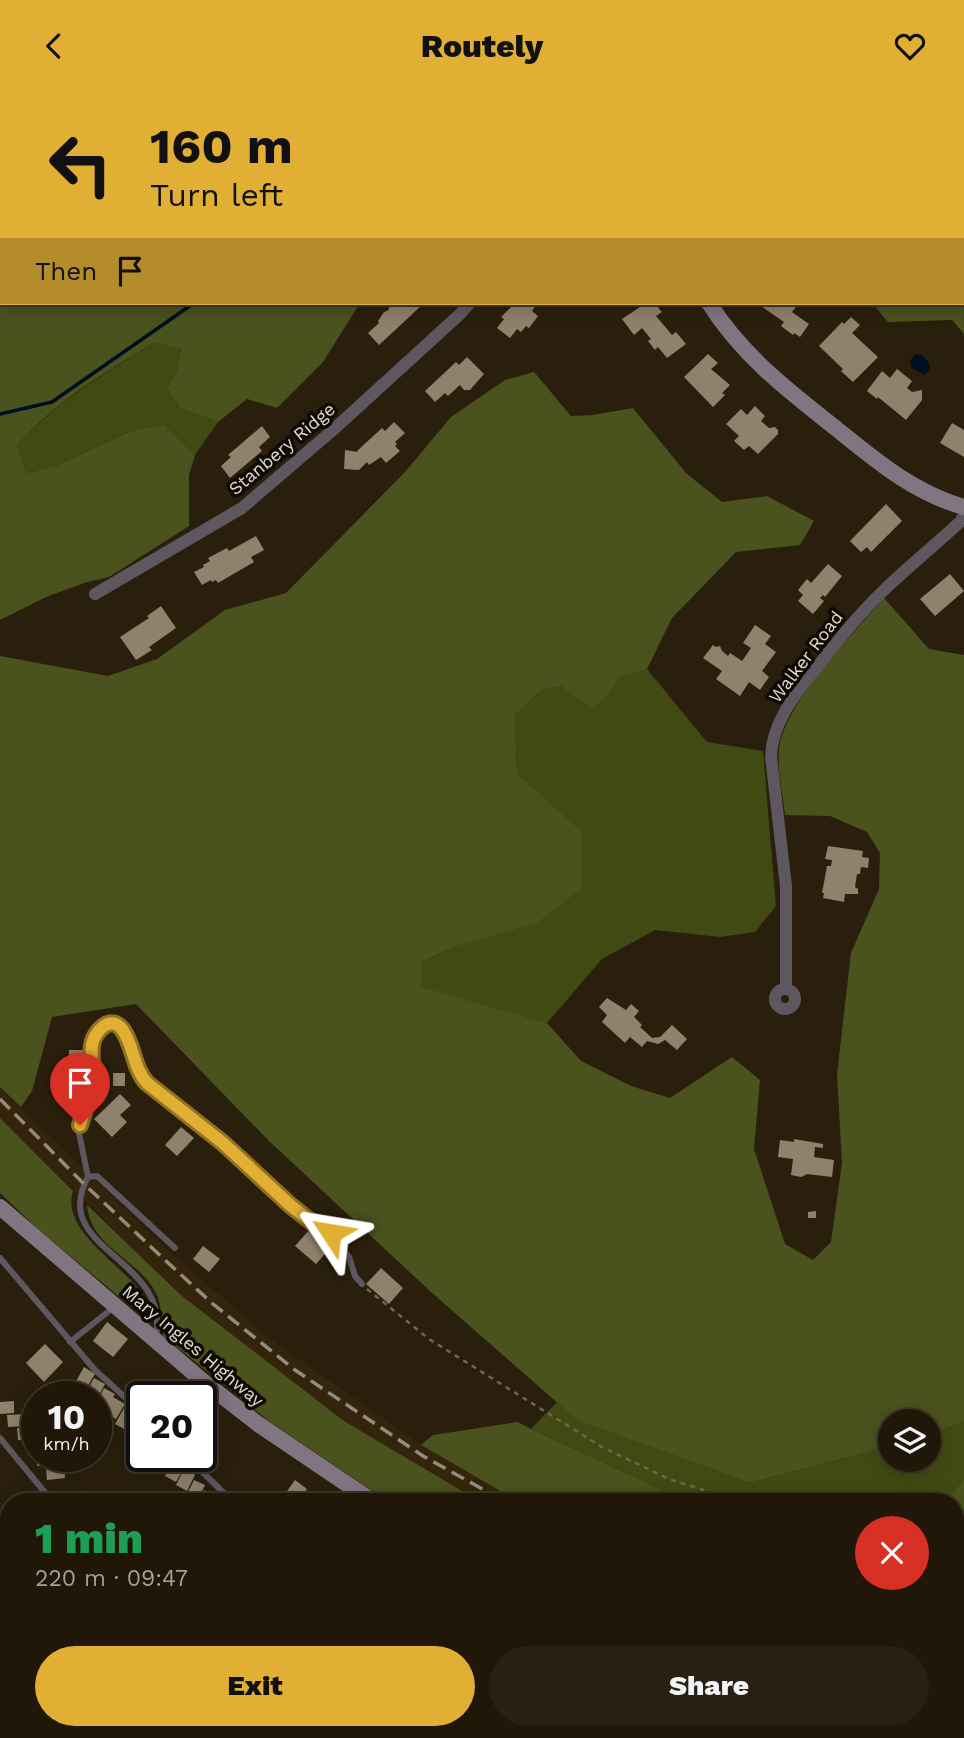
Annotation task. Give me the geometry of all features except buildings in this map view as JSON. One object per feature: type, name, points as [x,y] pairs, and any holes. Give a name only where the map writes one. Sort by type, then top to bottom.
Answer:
[{"type":"street","name":"Stanbery Ridge","points":[[94,594],[242,508],[333,430],[460,316],[468,305]]},
{"type":"street","points":[[711,305],[744,349],[792,395],[906,481],[927,494],[964,507]]},
{"type":"street","name":"Walker Road","points":[[786,988],[786,886],[771,757],[777,726],[802,685],[858,617],[960,522],[964,515]]},
{"type":"street","name":"Mary Ingles Highway","points":[[0,1207],[204,1382],[258,1424],[360,1493]]},
{"type":"lane","points":[[155,1339],[158,1327],[156,1308],[147,1289],[135,1273],[93,1238],[83,1225],[80,1197],[88,1177],[79,1133],[80,1125],[93,1082],[92,1044],[99,1031],[110,1023],[116,1024],[122,1030],[139,1074],[147,1083],[223,1143],[290,1205],[314,1224],[331,1233],[349,1257],[355,1276],[362,1284]]},
{"type":"lane","points":[[88,1177],[97,1176],[114,1189],[175,1248]]},
{"type":"lane","points":[[0,1258],[94,1369],[126,1398]]},
{"type":"lane","points":[[70,1342],[115,1306]]},
{"type":"lane","points":[[0,1438],[45,1493]]},
{"type":"lane","points":[[202,1472],[224,1493]]},
{"type":"path","points":[[362,1284],[429,1339],[602,1447],[668,1479],[713,1493]]},
{"type":"shaded area","points":[[0,1087],[152,1236],[269,1338],[421,1445],[504,1493],[466,1493],[344,1421],[182,1296],[0,1118]]},
{"type":"green space","points":[[0,305],[359,305],[323,362],[277,408],[247,399],[218,422],[180,408],[167,388],[176,372],[181,348],[154,343],[81,389],[31,430],[17,446],[27,473],[58,465],[131,431],[164,424],[195,455],[189,475],[189,526],[109,577],[46,597],[0,620]]},
{"type":"green space","points":[[874,305],[964,305],[964,334],[952,320],[888,322]]},
{"type":"green space","points":[[154,343],[181,347],[176,372],[167,388],[180,408],[218,422],[195,455],[164,424],[131,431],[58,465],[27,473],[17,446],[32,430],[64,402]]},
{"type":"green space","points":[[534,372],[571,416],[633,408],[686,473],[722,502],[767,496],[814,521],[800,545],[736,552],[672,618],[647,669],[620,677],[605,699],[592,708],[561,686],[541,690],[515,715],[517,774],[582,832],[582,888],[537,923],[456,946],[421,962],[421,987],[547,1023],[581,1061],[631,1086],[670,1098],[732,1057],[760,1080],[754,1149],[785,1244],[813,1260],[831,1242],[842,1163],[837,1074],[851,953],[879,889],[880,853],[867,832],[830,816],[785,815],[779,774],[779,750],[783,732],[806,691],[884,598],[929,649],[964,655],[964,1421],[941,1431],[941,1409],[878,1409],[878,1449],[750,1483],[577,1420],[431,1292],[268,1140],[136,1004],[52,1017],[32,1091],[21,1107],[0,1087],[0,656],[108,676],[157,659],[225,610],[286,593],[405,472],[451,417],[505,380]]},
{"type":"green space","points":[[647,669],[707,742],[763,751],[776,906],[755,932],[720,937],[655,930],[602,959],[547,1023],[421,988],[421,962],[456,946],[540,796],[517,774],[515,715],[541,690],[561,686],[605,699],[620,677]]},
{"type":"green space","points":[[0,1118],[73,1191],[72,1209],[79,1226],[137,1287],[147,1302],[150,1317],[146,1319],[39,1230],[0,1193]]},
{"type":"green space","points":[[87,1205],[182,1296],[344,1421],[466,1493],[375,1493],[269,1421],[163,1336],[161,1309],[156,1293],[138,1271],[106,1243],[90,1220]]},
{"type":"green space","points":[[557,1402],[578,1420],[750,1483],[878,1449],[878,1472],[941,1472],[941,1431],[964,1421],[964,1478],[953,1493],[670,1493],[531,1429]]},
{"type":"green space","points":[[518,1422],[670,1493],[504,1493],[421,1445],[433,1435]]},
{"type":"green space","points":[[964,1478],[964,1493],[953,1493]]},
{"type":"water","points":[[919,354],[930,367],[924,375],[912,368],[910,362],[914,355]]},
{"type":"waterway","points":[[0,414],[52,402],[191,305]]},
{"type":"railway","points":[[0,1099],[84,1184],[165,1260],[213,1304],[295,1370],[423,1456],[490,1493]]},
{"type":"route","points":[[80,1125],[93,1082],[92,1044],[103,1026],[116,1024],[122,1030],[139,1074],[147,1083],[166,1101],[223,1143],[290,1205],[314,1224],[331,1233]]}]
